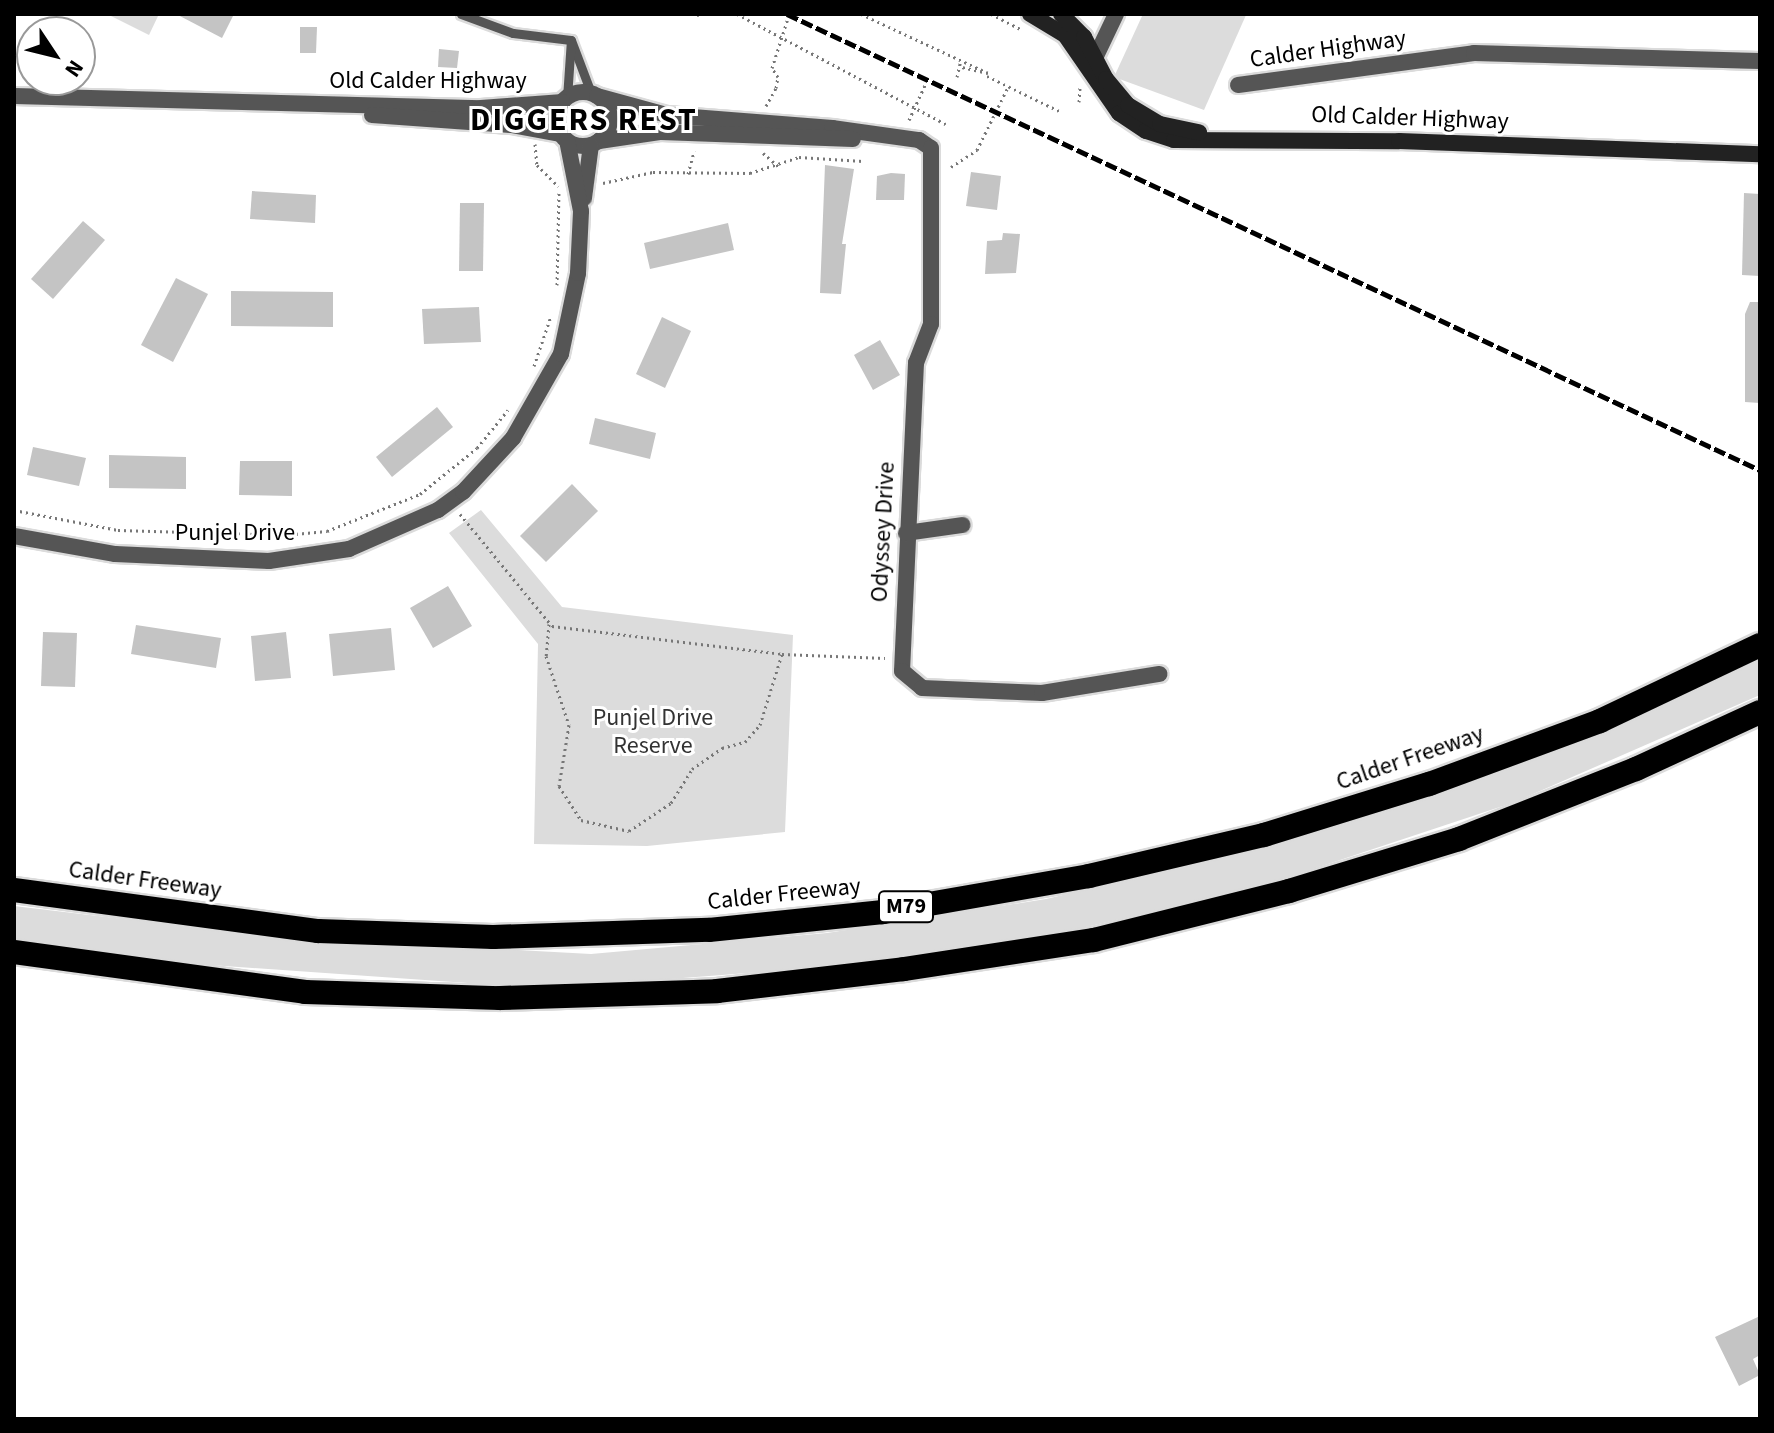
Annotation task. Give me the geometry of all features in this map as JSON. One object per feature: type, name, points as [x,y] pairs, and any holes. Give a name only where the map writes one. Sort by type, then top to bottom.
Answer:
[{"type":"highway","name":"Calder Freeway","points":[[14,890],[318,931],[493,937],[709,930],[883,912],[1089,876],[1264,835],[1429,784],[1600,721],[1760,645]]},
{"type":"highway","points":[[14,952],[305,992],[500,998],[717,991],[904,969],[1094,940],[1289,891],[1459,839],[1636,769],[1760,712]]},
{"type":"street","points":[[1030,14],[1065,35],[1087,68],[1144,117],[1184,130],[1252,139]]},
{"type":"street","points":[[1061,14],[1087,68]]},
{"type":"street","points":[[1087,68],[1116,14]]},
{"type":"street","name":"Calder Highway","points":[[1238,85],[1474,53],[1760,61]]},
{"type":"street","name":"Old Calder Highway","points":[[1087,68],[1109,103],[1146,131],[1193,142],[1252,139],[1760,154]]},
{"type":"street","points":[[594,94],[610,118],[595,143]]},
{"type":"street","points":[[594,94],[667,115],[764,120],[911,140],[661,132],[595,143],[564,137],[557,121],[565,100],[594,94]]},
{"type":"street","name":"Old Calder Highway","points":[[14,96],[294,106],[481,108],[565,100]]},
{"type":"street","name":"Old Calder Highway","points":[[294,106],[537,130],[564,137]]},
{"type":"street","name":"Punjel Drive","points":[[564,137],[582,190]]},
{"type":"street","name":"Odyssey Drive","points":[[901,658],[916,363],[931,324],[935,158],[911,140]]},
{"type":"street","name":"Punjel Drive","points":[[14,536],[115,554],[269,561],[349,549],[409,526],[450,502],[513,438],[548,383],[572,315],[582,190],[595,143]]},
{"type":"street","points":[[906,533],[962,525]]},
{"type":"street","points":[[901,658],[905,677],[922,688],[1042,693],[1159,674]]},
{"type":"lane","points":[[461,14],[513,33],[571,40]]},
{"type":"lane","points":[[571,40],[594,94]]},
{"type":"lane","points":[[565,100],[571,40]]},
{"type":"path","points":[[737,14],[946,124]]},
{"type":"path","points":[[861,14],[961,60],[1059,111]]},
{"type":"path","points":[[991,14],[1029,33]]},
{"type":"path","points":[[766,106],[776,88],[778,77],[772,68],[788,18]]},
{"type":"path","points":[[957,77],[962,67],[961,60]]},
{"type":"path","points":[[962,67],[987,76]]},
{"type":"path","points":[[1079,102],[1087,68]]},
{"type":"path","points":[[909,120],[926,83]]},
{"type":"path","points":[[951,167],[977,150],[1008,87]]},
{"type":"path","points":[[537,130],[537,165],[557,183],[560,195],[557,291]]},
{"type":"path","points":[[688,174],[694,148]]},
{"type":"path","points":[[560,195],[639,174],[762,171],[799,157],[863,161]]},
{"type":"path","points":[[529,376],[554,303]]},
{"type":"path","points":[[14,510],[118,530],[271,535],[327,531],[420,494],[477,448],[512,405]]},
{"type":"path","points":[[450,502],[549,624],[782,654],[901,658]]},
{"type":"path","points":[[549,624],[546,656],[569,725],[559,786],[581,820],[629,831],[671,803],[692,769],[722,748],[745,742],[760,725],[782,654]]},
{"type":"green space","points":[[107,14],[159,14],[149,35]]},
{"type":"green space","points":[[1143,14],[1246,15],[1204,110],[1114,77]]},
{"type":"green space","name":"Punjel Drive Reserve","points":[[481,510],[562,607],[793,635],[785,832],[647,846],[534,844],[538,644],[449,533]]},
{"type":"green space","points":[[1760,656],[1760,695],[1515,802],[1262,886],[1043,937],[867,964],[657,980],[496,985],[140,960],[14,940],[14,906],[275,937],[591,954],[827,933],[1046,899],[1211,860]]},
{"type":"building","points":[[176,14],[234,14],[222,38]]},
{"type":"building","points":[[300,27],[317,27],[316,53],[300,53]]},
{"type":"building","points":[[439,49],[459,51],[457,68],[438,67]]},
{"type":"building","points":[[825,165],[854,169],[842,244],[846,244],[841,294],[820,293]]},
{"type":"building","points":[[971,172],[1001,176],[997,210],[966,206]]},
{"type":"building","points":[[905,174],[904,200],[876,200],[877,176]]},
{"type":"building","points":[[252,191],[316,195],[315,223],[250,219]]},
{"type":"building","points":[[1744,193],[1760,194],[1760,276],[1742,275]]},
{"type":"building","points":[[460,203],[484,203],[483,271],[459,271]]},
{"type":"building","points":[[83,221],[105,240],[53,299],[31,279]]},
{"type":"building","points":[[728,223],[734,250],[650,269],[644,243]]},
{"type":"building","points":[[1003,233],[1020,234],[1016,273],[985,274],[987,241],[1002,240]]},
{"type":"building","points":[[176,278],[208,294],[173,362],[141,345]]},
{"type":"building","points":[[231,291],[333,292],[333,327],[231,326]]},
{"type":"building","points":[[1750,302],[1760,302],[1760,403],[1745,402],[1745,314]]},
{"type":"building","points":[[479,307],[481,342],[424,344],[422,309]]},
{"type":"building","points":[[662,317],[691,331],[665,388],[636,374]]},
{"type":"building","points":[[880,340],[900,375],[873,390],[854,355]]},
{"type":"building","points":[[437,407],[453,427],[392,477],[376,457]]},
{"type":"building","points":[[595,418],[656,433],[650,459],[589,444]]},
{"type":"building","points":[[33,447],[86,458],[79,486],[27,475]]},
{"type":"building","points":[[109,455],[186,457],[186,489],[109,488]]},
{"type":"building","points":[[240,461],[292,461],[292,496],[239,495]]},
{"type":"building","points":[[572,484],[598,511],[546,562],[520,536]]},
{"type":"building","points":[[448,586],[472,626],[433,648],[410,608]]},
{"type":"building","points":[[136,625],[221,638],[216,668],[131,654]]},
{"type":"building","points":[[391,628],[395,670],[333,676],[329,634]]},
{"type":"building","points":[[43,632],[77,633],[75,687],[41,686]]},
{"type":"building","points":[[286,632],[291,678],[255,681],[251,636]]},
{"type":"building","points":[[1760,1316],[1760,1355],[1753,1359],[1760,1375],[1739,1386],[1715,1337]]},
{"type":"railway","points":[[787,14],[1760,470]]},
{"type":"district","name":"DIGGERS REST","points":[[584,120]]}]
